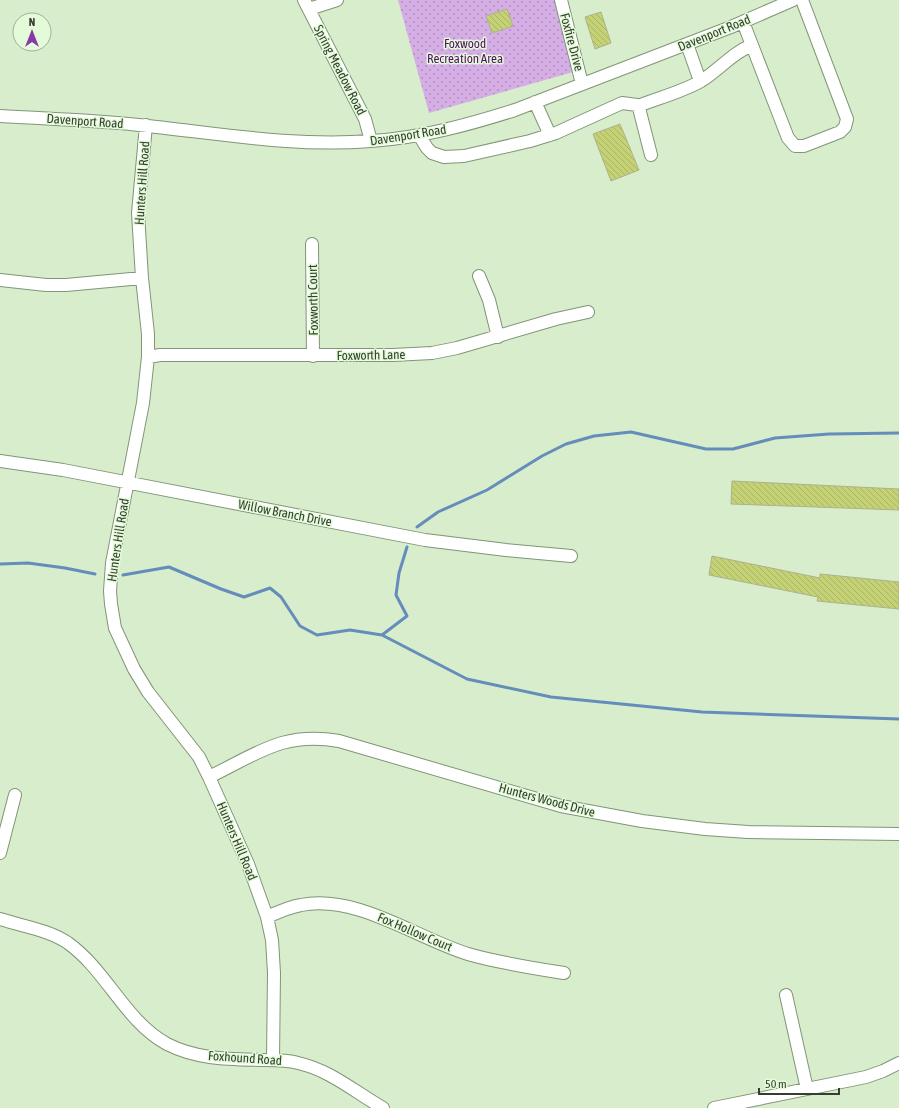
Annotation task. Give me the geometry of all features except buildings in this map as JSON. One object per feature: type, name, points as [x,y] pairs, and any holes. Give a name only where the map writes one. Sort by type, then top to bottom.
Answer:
[{"type":"street","points":[[306,5],[337,0]]},
{"type":"street","name":"Foxfire Drive","points":[[560,0],[582,84]]},
{"type":"street","name":"Davenport Road","points":[[0,116],[82,120],[288,141],[370,141],[419,135],[488,119],[687,44],[793,0]]},
{"type":"street","points":[[743,22],[788,138],[795,146],[804,146],[840,132],[845,127],[847,119],[802,0]]},
{"type":"street","name":"Spring Meadow Road","points":[[306,5],[365,119],[370,141]]},
{"type":"street","points":[[687,44],[700,81]]},
{"type":"street","points":[[638,106],[700,81],[740,51],[752,45]]},
{"type":"street","points":[[535,102],[550,134]]},
{"type":"street","points":[[419,135],[432,153],[444,157],[464,156],[550,134],[622,103],[630,103],[637,104],[638,106],[651,155]]},
{"type":"street","name":"Hunters Hill Road","points":[[146,126],[138,213],[142,278],[148,334],[148,357],[143,403],[112,563],[110,591],[111,604],[115,628],[134,669],[148,692],[199,757],[209,777],[248,864],[267,917],[272,940],[274,973],[273,1060]]},
{"type":"street","name":"Foxworth Court","points":[[312,244],[313,356]]},
{"type":"street","points":[[479,276],[488,300],[498,337]]},
{"type":"street","points":[[0,280],[59,285],[142,278]]},
{"type":"street","name":"Foxworth Lane","points":[[148,357],[168,355],[393,355],[432,352],[457,348],[556,319],[588,312]]},
{"type":"street","name":"Willow Branch Drive","points":[[0,461],[63,470],[425,540],[571,556]]},
{"type":"street","name":"Hunters Woods Drive","points":[[209,777],[247,757],[280,743],[300,739],[322,738],[339,741],[561,806],[642,821],[705,829],[748,832],[899,834]]},
{"type":"street","points":[[0,853],[15,795]]},
{"type":"street","name":"Fox Hollow Court","points":[[267,917],[283,910],[301,905],[321,903],[340,904],[374,914],[431,941],[468,954],[489,960],[564,974]]},
{"type":"street","name":"Foxhound Road","points":[[0,919],[50,934],[68,943],[94,968],[144,1028],[168,1044],[198,1055],[216,1058],[296,1062],[320,1070],[337,1078],[383,1108]]},
{"type":"street","points":[[786,996],[808,1089]]},
{"type":"street","points":[[714,1108],[866,1077],[899,1063]]},
{"type":"green space","name":"Foxwood Recreation Area","points":[[398,0],[555,0],[573,67],[573,72],[429,113]]},
{"type":"waterway","points":[[417,527],[438,512],[487,490],[542,456],[566,444],[594,436],[631,432],[706,449],[733,449],[775,438],[829,434],[899,433]]},
{"type":"waterway","points":[[382,635],[407,616],[396,595],[399,573],[407,547]]},
{"type":"waterway","points":[[0,564],[28,563],[95,574]]},
{"type":"waterway","points":[[123,575],[169,567],[244,597],[270,588],[281,597],[300,626],[317,635],[350,630],[382,635],[467,679],[551,697],[702,712],[899,719]]}]
